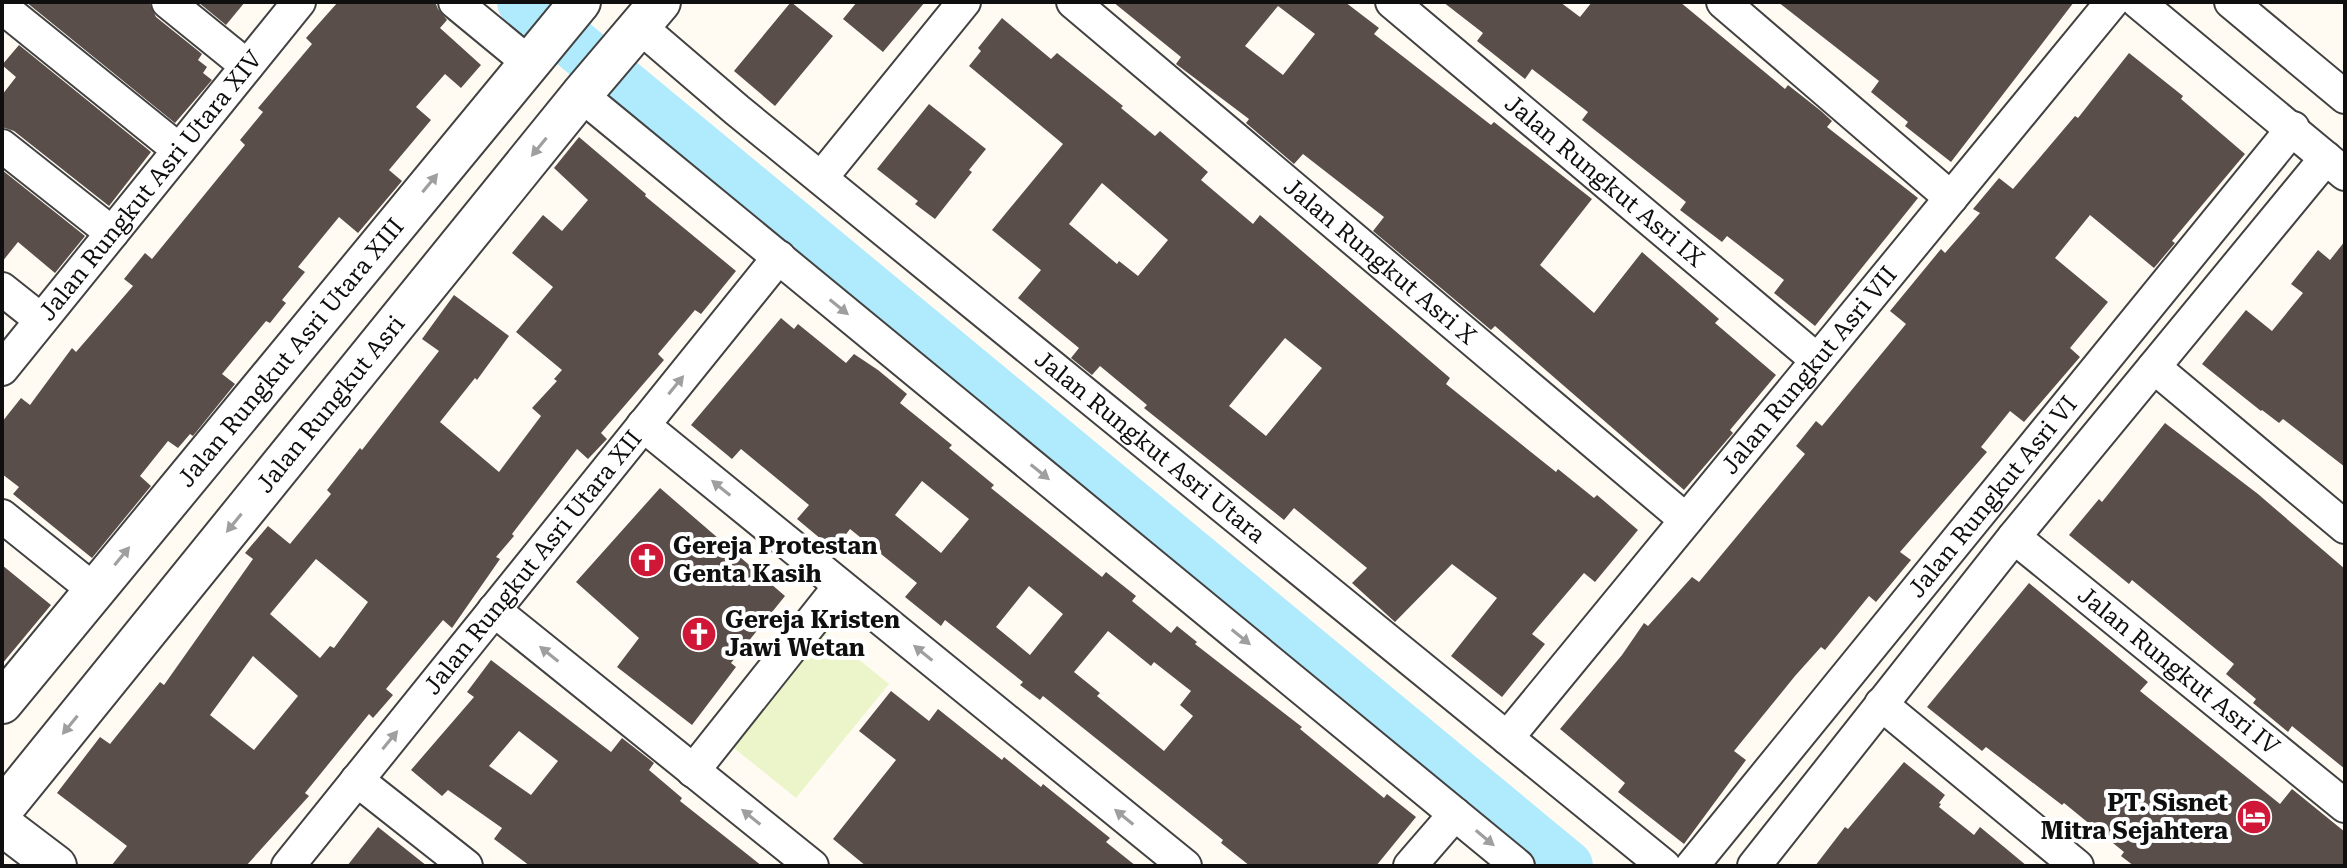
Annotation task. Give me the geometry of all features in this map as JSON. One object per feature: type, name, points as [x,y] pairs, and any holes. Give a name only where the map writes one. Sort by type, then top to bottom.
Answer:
[{"type":"street","points":[[168,2],[247,66]]},
{"type":"street","name":"Jalan Rungkut Asri Utara XIV","points":[[2,369],[299,2]]},
{"type":"street","points":[[455,2],[533,57]]},
{"type":"street","points":[[821,178],[964,2]]},
{"type":"street","name":"Jalan Rungkut Asri X","points":[[1073,2],[1686,520]]},
{"type":"street","name":"Jalan Rungkut Asri IX","points":[[1392,2],[1817,360]]},
{"type":"street","points":[[1723,2],[1951,198]]},
{"type":"street","name":"Jalan Rungkut Asri VII","points":[[1507,738],[2112,2]]},
{"type":"street","points":[[2138,2],[2335,166]]},
{"type":"street","points":[[2231,2],[2345,97]]},
{"type":"street","name":"Jalan Rungkut Asri Utara XIII","points":[[2,703],[578,4]]},
{"type":"street","points":[[2,7],[179,150]]},
{"type":"street","name":"Jalan Rungkut Asri Utara","points":[[642,23],[821,178],[1664,866]]},
{"type":"street","name":"Jalan Rungkut Asri","points":[[2,810],[642,23]]},
{"type":"street","points":[[585,91],[779,257],[1518,866]]},
{"type":"street","name":"Jalan Rungkut Asri VI","points":[[1692,866],[2293,128]]},
{"type":"street","points":[[2,146],[112,233]]},
{"type":"street","name":"Jalan Rungkut Asri VI","points":[[1754,866],[2014,537],[2154,367],[2335,166]]},
{"type":"street","name":"Jalan Rungkut Asri Utara XII","points":[[288,866],[779,257]]},
{"type":"street","points":[[2,289],[41,320]]},
{"type":"street","points":[[2154,367],[2345,527]]},
{"type":"street","points":[[238,415],[289,457]]},
{"type":"street","points":[[643,425],[1185,866]]},
{"type":"street","points":[[2,516],[94,590]]},
{"type":"street","name":"Jalan Rungkut Asri IV","points":[[2014,537],[2345,806]]},
{"type":"street","points":[[693,771],[840,586]]},
{"type":"street","points":[[494,610],[812,866]]},
{"type":"street","points":[[1881,704],[2077,866]]},
{"type":"street","points":[[357,780],[466,866]]},
{"type":"street","points":[[1410,866],[1455,814]]},
{"type":"street","points":[[2,825],[56,866]]},
{"type":"green space","points":[[821,629],[889,684],[796,798],[729,744]]},
{"type":"building","points":[[26,2],[149,2],[156,17],[202,54],[198,60],[207,67],[203,73],[212,80],[175,123]]},
{"type":"building","points":[[198,2],[245,2],[226,25]]},
{"type":"building","points":[[338,2],[435,2],[447,20],[440,28],[481,65],[461,88],[445,74],[416,107],[431,120],[389,170],[402,181],[358,233],[339,217],[298,267],[305,272],[282,300],[286,303],[270,323],[266,321],[222,374],[235,384],[193,436],[190,434],[178,448],[168,441],[140,476],[151,486],[92,558],[13,494],[19,487],[2,474],[2,422],[21,398],[30,405],[72,348],[76,352],[133,286],[124,279],[145,253],[152,259],[245,145],[240,140],[263,112],[258,108],[312,44],[306,38]]},
{"type":"building","points":[[791,2],[833,36],[775,106],[734,71]]},
{"type":"building","points":[[857,2],[925,2],[883,52],[843,19]]},
{"type":"building","points":[[1113,2],[1345,2],[1379,28],[1374,34],[1592,199],[1540,265],[1594,313],[1642,252],[1719,319],[1715,323],[1776,375],[1730,430],[1733,433],[1684,490],[1495,326],[1491,330],[1373,231],[1384,217],[1303,154],[1294,164],[1246,123],[1249,119],[1176,64],[1181,57]],"holes":[[[1278,6],[1315,34],[1283,75],[1245,46]]]},
{"type":"building","points":[[1443,2],[1560,2],[1580,17],[1592,2],[1680,2],[1785,89],[1788,85],[1821,111],[1832,121],[1827,127],[1918,198],[1815,326],[1774,293],[1784,280],[1727,236],[1722,242],[1680,210],[1686,202],[1582,120],[1588,112],[1532,69],[1525,79],[1477,41],[1483,33]]},
{"type":"building","points":[[1778,2],[2074,2],[1951,162],[1905,126],[1908,122],[1871,92],[1879,81]]},
{"type":"building","points":[[1002,18],[1051,59],[1057,53],[1155,136],[1160,131],[1208,172],[1201,180],[1253,224],[1260,215],[1450,378],[1446,384],[1556,472],[1558,469],[1594,498],[1597,495],[1638,530],[1595,582],[1584,573],[1532,634],[1545,644],[1502,697],[1451,656],[1497,598],[1452,564],[1395,622],[1352,583],[1367,568],[1294,508],[1284,520],[1144,408],[1147,405],[1100,366],[1092,375],[1071,358],[1079,348],[1018,298],[1041,270],[992,230],[1063,144],[969,66],[981,51],[978,48]],"holes":[[[1102,183],[1168,240],[1138,276],[1119,261],[1117,264],[1069,224]],[[1285,338],[1322,368],[1266,436],[1229,406]]]},
{"type":"building","points":[[19,45],[151,152],[109,206],[14,131],[2,127],[2,95],[16,77],[2,65]]},
{"type":"building","points":[[2129,53],[2183,96],[2181,99],[2245,154],[2172,241],[2175,243],[2154,268],[2090,215],[2055,258],[2108,302],[2070,348],[2080,357],[2024,422],[2010,411],[1981,447],[1987,452],[1900,552],[1911,560],[1876,602],[1869,596],[1825,650],[1821,647],[1734,751],[1746,760],[1684,844],[1618,792],[1625,783],[1560,729],[1622,655],[1644,623],[1648,626],[1692,577],[1699,582],[1805,454],[1796,446],[1816,421],[1822,426],[1906,324],[1890,311],[1941,249],[1945,253],[1980,213],[1973,209],[1999,178],[2013,189],[2075,116],[2078,118]]},
{"type":"building","points":[[929,104],[986,149],[935,219],[915,204],[918,201],[877,169]]},
{"type":"building","points":[[579,137],[736,271],[701,314],[695,310],[658,354],[664,360],[601,433],[607,439],[588,459],[577,449],[512,534],[514,536],[496,557],[500,559],[452,628],[443,620],[386,689],[393,695],[373,718],[369,714],[305,793],[309,796],[246,866],[111,866],[127,846],[57,793],[100,737],[110,744],[160,682],[164,685],[253,559],[245,553],[268,526],[290,544],[331,494],[327,490],[439,351],[422,339],[454,295],[509,336],[477,380],[475,378],[440,422],[499,472],[541,416],[532,408],[557,381],[554,379],[562,370],[516,332],[553,287],[512,253],[543,215],[562,231],[588,200],[554,168]],"holes":[[[316,559],[368,602],[334,648],[330,646],[320,658],[270,614]],[[253,656],[298,696],[254,750],[210,715]]]},
{"type":"building","points":[[2,170],[85,236],[55,273],[18,242],[2,262]]},
{"type":"building","points":[[2345,241],[2345,467],[2283,419],[2279,423],[2261,411],[2202,364],[2246,310],[2272,331],[2303,293],[2291,284],[2318,250],[2330,260]]},
{"type":"building","points":[[781,318],[794,329],[798,324],[846,363],[854,354],[907,394],[900,403],[952,445],[949,448],[994,485],[991,488],[1102,577],[1106,572],[1136,596],[1132,601],[1171,633],[1177,626],[1384,798],[1387,794],[1416,817],[1376,866],[1250,866],[1221,843],[1223,840],[1043,696],[1040,700],[1020,685],[1023,682],[945,620],[941,626],[905,597],[917,583],[850,529],[834,550],[797,519],[809,505],[741,449],[732,459],[691,425]],"holes":[[[922,481],[969,519],[941,553],[895,515]],[[1029,586],[1063,614],[1030,655],[996,627]],[[1108,631],[1151,666],[1154,662],[1191,691],[1180,705],[1193,716],[1164,751],[1097,696],[1100,693],[1074,672]]]},
{"type":"building","points":[[2165,423],[2258,494],[2345,569],[2345,769],[2292,726],[2288,732],[2253,703],[2256,699],[2226,674],[2234,664],[2132,580],[2129,584],[2069,535],[2099,499],[2102,502]]},
{"type":"building","points":[[660,488],[785,596],[731,663],[736,667],[692,725],[617,667],[639,638],[576,582]]},
{"type":"building","points":[[2,565],[51,605],[2,664]]},
{"type":"building","points":[[2029,583],[2148,682],[2140,691],[2280,804],[2292,789],[2345,832],[2345,866],[2134,866],[2121,856],[2124,852],[2064,803],[2062,805],[1986,747],[1982,751],[1927,707]]},
{"type":"building","points":[[491,660],[611,752],[622,738],[654,763],[649,770],[682,798],[680,801],[762,866],[530,866],[494,839],[502,828],[448,790],[442,796],[411,770],[474,697],[467,692]],"holes":[[[519,731],[558,761],[531,795],[489,766]]]},
{"type":"building","points":[[891,691],[929,721],[938,709],[1002,760],[1004,757],[1041,787],[1043,784],[1110,838],[1106,842],[1136,866],[866,866],[833,839],[896,760],[859,731]]},
{"type":"building","points":[[1904,762],[1945,795],[1939,807],[1974,835],[1980,827],[2027,866],[1815,866],[1845,827],[1848,829]]},
{"type":"building","points":[[378,827],[427,866],[347,866]]},
{"type":"waterway","points":[[523,2],[1567,866]]},
{"type":"place","name":"Gereja Protestan Genta Kasih","points":[[647,560]]},
{"type":"place","name":"Gereja Kristen Jawi Wetan","points":[[699,634]]},
{"type":"place","name":"PT. Sisnet Mitra Sejahtera","points":[[2254,817]]}]
